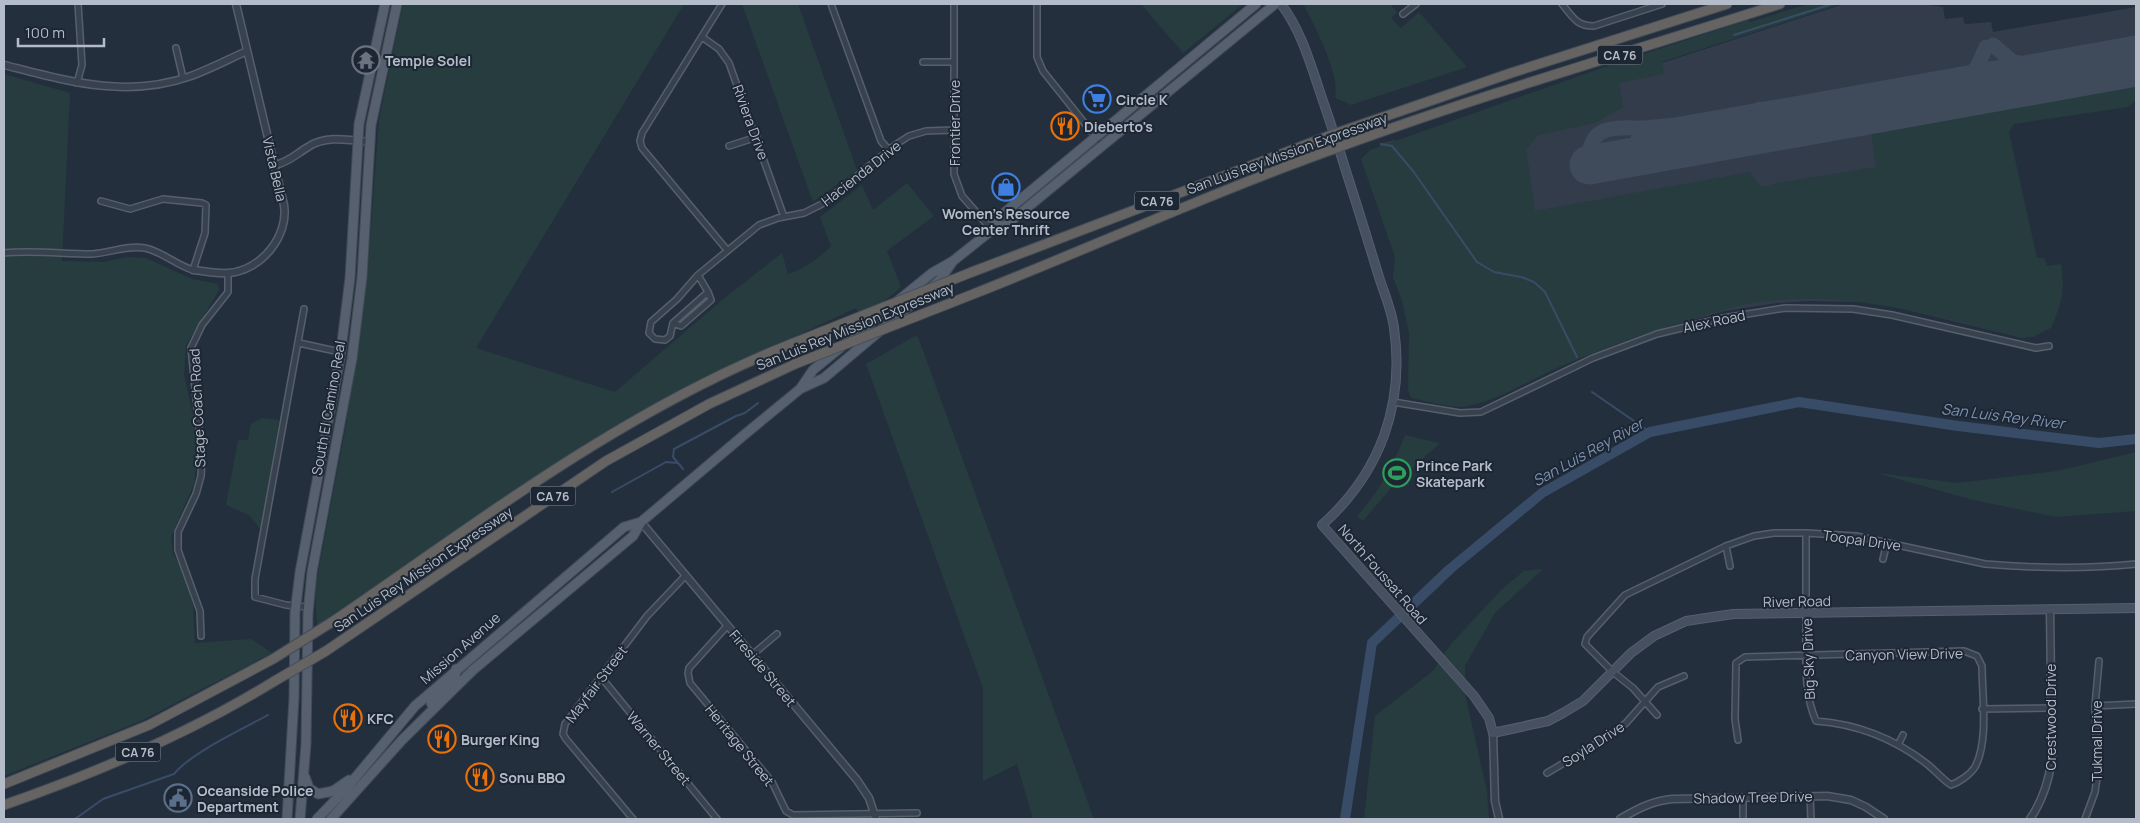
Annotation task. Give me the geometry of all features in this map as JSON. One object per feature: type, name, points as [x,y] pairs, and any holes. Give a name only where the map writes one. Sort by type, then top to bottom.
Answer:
[{"type":"highway","name":"San Luis Rey Mission Expressway","points":[[4,784],[149,725],[273,659],[332,622],[590,446],[708,381],[791,344],[972,272],[1334,134],[1511,73],[1727,4]]},
{"type":"highway","name":"San Luis Rey Mission Expressway","points":[[4,805],[82,776],[162,741],[273,682],[326,651],[606,461],[701,408],[795,364],[976,293],[1174,210],[1339,147],[1469,103],[1780,4]]},
{"type":"main road","name":"South El Camino Real","points":[[287,819],[294,698],[296,606],[300,572],[340,352],[350,278],[357,141],[366,89],[385,4]]},
{"type":"main road","name":"South El Camino Real","points":[[300,819],[304,775],[308,606],[318,537],[352,359],[362,277],[369,142],[374,104],[397,4]]},
{"type":"main road","name":"Mission Avenue","points":[[992,230],[998,218],[1256,4]]},
{"type":"main road","name":"Mission Avenue","points":[[331,819],[402,740],[473,670],[633,536],[641,522],[800,389],[824,378],[839,366],[939,281],[952,261],[992,230],[1006,225],[1275,4]]},
{"type":"main road","name":"North Foussat Road","points":[[1281,4],[1294,20],[1339,147],[1394,327],[1396,373],[1393,402],[1386,430],[1374,462],[1343,506],[1322,525],[1474,696],[1489,718],[1493,732]]},
{"type":"main road","name":"Mission Avenue","points":[[317,819],[359,773],[415,706],[624,527],[641,522]]},
{"type":"main road","points":[[521,630],[520,625],[528,616],[529,607]]},
{"type":"main road","name":"River Road","points":[[1493,732],[1548,721],[1582,701],[1631,653],[1654,636],[1686,621],[1733,614],[2136,608]]},
{"type":"main road","points":[[505,643],[505,636],[514,628],[513,621]]},
{"type":"main road","points":[[435,707],[431,703],[432,699],[455,678],[456,669]]},
{"type":"main road","points":[[402,740],[402,733],[419,713],[415,706]]},
{"type":"main road","points":[[372,774],[370,768],[386,748],[386,741]]},
{"type":"main road","points":[[304,775],[309,788],[318,794],[333,791],[359,773]]},
{"type":"street","points":[[77,83],[82,65],[78,4]]},
{"type":"street","name":"Vista Bella","points":[[4,253],[39,251],[92,254],[134,247],[159,253],[182,267],[193,270],[228,273],[247,268],[263,258],[279,235],[284,209],[236,4]]},
{"type":"street","points":[[722,4],[642,133],[640,141],[642,148],[727,250]]},
{"type":"street","points":[[830,4],[881,141],[889,150]]},
{"type":"street","name":"Frontier Drive","points":[[954,4],[954,174],[962,196],[992,230]]},
{"type":"street","points":[[1038,4],[1037,57],[1043,71],[1102,145]]},
{"type":"street","points":[[1403,14],[1416,4]]},
{"type":"street","points":[[1562,4],[1579,24],[1584,26],[1594,26],[1662,4]]},
{"type":"street","name":"Riviera Drive","points":[[702,37],[719,48],[729,63],[784,217]]},
{"type":"street","points":[[176,48],[183,78]]},
{"type":"street","points":[[4,65],[77,83],[130,88],[183,78],[247,51]]},
{"type":"street","points":[[923,62],[954,62]]},
{"type":"street","name":"Hacienda Drive","points":[[698,275],[708,292],[673,323],[672,332],[665,340],[655,339],[649,333],[651,322],[677,299],[698,275],[759,225],[804,213],[822,204],[889,150],[910,136],[926,131],[954,130]]},
{"type":"street","points":[[729,146],[757,137]]},
{"type":"street","points":[[275,165],[294,158],[316,143],[335,139],[369,142]]},
{"type":"street","points":[[101,201],[130,209],[163,199],[182,200],[206,205],[205,233],[193,270]]},
{"type":"street","name":"Stage Coach Road","points":[[201,636],[200,610],[178,550],[178,532],[196,494],[201,476],[202,457],[191,348],[202,325],[228,292],[228,273]]},
{"type":"street","name":"Alex Road","points":[[1393,402],[1460,413],[1481,412],[1593,358],[1657,334],[1723,318],[1784,308],[1853,309],[1892,315],[2036,348],[2049,346]]},
{"type":"street","points":[[304,309],[255,579],[255,597],[296,606],[308,606]]},
{"type":"street","points":[[298,343],[340,352]]},
{"type":"street","name":"Fireside Street","points":[[641,522],[857,780],[869,798],[876,817]]},
{"type":"street","name":"Toopal Drive","points":[[1613,672],[1586,644],[1587,637],[1625,595],[1726,546],[1754,536],[1774,533],[1806,533],[1856,536],[1985,564],[2114,566],[2136,564]]},
{"type":"street","name":"Big Sky Drive","points":[[1806,533],[1806,656],[1810,706],[1816,721],[1861,729],[1898,745],[1929,765],[1951,785]]},
{"type":"street","points":[[1883,559],[1887,543]]},
{"type":"street","points":[[1726,546],[1730,566]]},
{"type":"street","name":"Mayfair Street","points":[[633,819],[563,734],[565,724],[647,616],[686,575]]},
{"type":"street","name":"Crestwood Drive","points":[[2031,819],[2044,794],[2052,758],[2050,609]]},
{"type":"street","name":"Heritage Street","points":[[727,626],[689,668],[690,683],[772,782],[786,811],[793,815],[876,817],[917,813]]},
{"type":"street","points":[[752,655],[777,634]]},
{"type":"street","name":"Canyon View Drive","points":[[1738,740],[1735,719],[1736,663],[1745,657],[1964,652],[1977,656],[1982,666],[1982,748],[1974,768],[1959,782],[1951,785]]},
{"type":"street","name":"Tukmal Drive","points":[[2085,819],[2095,792],[2098,770],[2095,706],[2099,661]]},
{"type":"street","points":[[1613,672],[1633,688],[1657,715]]},
{"type":"street","name":"Soyla Drive","points":[[1547,774],[1609,736],[1646,702],[1658,687],[1684,676]]},
{"type":"street","name":"Warner Street","points":[[601,677],[717,819]]},
{"type":"street","points":[[2095,706],[2136,704]]},
{"type":"street","points":[[1982,709],[2051,708]]},
{"type":"street","name":"North Foussat Road","points":[[1493,732],[1495,801],[1499,819]]},
{"type":"street","points":[[1898,745],[1903,735]]},
{"type":"street","points":[[1810,796],[1811,819]]},
{"type":"street","name":"Shadow Tree Drive","points":[[1620,819],[1639,807],[1659,800],[1810,796],[1834,796],[1852,800],[1884,819]]},
{"type":"street","points":[[1742,797],[1743,819]]},
{"type":"shaded area","points":[[1844,4],[1923,4],[1943,7],[1945,19],[1963,17],[1966,24],[1991,22],[1993,32],[2136,7],[2136,87],[2026,106],[2002,120],[2018,241],[2035,336],[2022,338],[1895,307],[1861,302],[1808,301],[1777,303],[1725,311],[1638,335],[1573,361],[1382,153],[1380,144],[1394,140],[1403,147]]},
{"type":"green space","points":[[403,4],[684,4],[476,348],[615,392],[722,300],[782,253],[788,274],[806,266],[822,255],[831,246],[820,217],[862,185],[873,210],[907,183],[934,216],[887,251],[901,287],[861,321],[856,308],[670,395],[586,443],[317,627],[315,589],[346,425],[368,267],[379,119]]},
{"type":"green space","points":[[742,4],[798,4],[857,170],[813,202]]},
{"type":"green space","points":[[1141,4],[1243,4],[1183,53]]},
{"type":"green space","points":[[1303,4],[1390,4],[1397,12],[1391,18],[1401,28],[1419,12],[1467,67],[1351,105],[1336,98],[1331,64]]},
{"type":"green space","points":[[1808,4],[1841,4],[1662,62],[1664,74],[1619,83],[1623,107],[1595,123],[1538,135],[1526,149],[1535,211],[1750,172],[1759,185],[1765,187],[1776,183],[1876,167],[1871,132],[2135,87],[2136,100],[2128,107],[2014,124],[2009,132],[2037,258],[2044,258],[2047,266],[2061,264],[2062,297],[2051,328],[2039,334],[2022,338],[1886,306],[1817,299],[1782,300],[1747,304],[1647,333],[1575,360],[1502,395],[1479,403],[1461,407],[1411,398],[1408,390],[1409,333],[1402,301],[1393,277],[1395,257],[1361,159],[1370,150],[1616,63],[1748,20],[1750,22]]},
{"type":"green space","points":[[4,74],[70,93],[62,261],[104,262],[126,257],[146,258],[192,279],[218,284],[218,292],[186,346],[184,375],[193,416],[198,453],[194,484],[171,537],[173,553],[182,569],[193,605],[195,643],[251,639],[272,653],[141,721],[4,776]]},
{"type":"green space","points":[[917,335],[1094,819],[1033,819],[1017,764],[983,781],[983,688],[866,364]]},
{"type":"green space","points":[[263,418],[279,420],[261,530],[249,515],[226,505],[238,440],[248,440],[251,424]]},
{"type":"green space","name":"Prince Park Skatepark","points":[[1405,435],[1439,444],[1392,487],[1363,521],[1357,516],[1385,478]]},
{"type":"green space","points":[[2136,452],[2136,511],[2056,517],[1973,500],[1877,473],[1957,483],[2057,471]]},
{"type":"green space","points":[[1543,569],[1495,613],[1465,666],[1465,694],[1487,791],[1489,819],[1364,819],[1375,716],[1433,671],[1450,645],[1502,589],[1524,571]]},
{"type":"waterway","points":[[1734,35],[1832,4]]},
{"type":"waterway","points":[[1381,144],[1392,146],[1413,171],[1477,262],[1494,272],[1521,277],[1534,282],[1545,292],[1577,357]]},
{"type":"waterway","points":[[1592,392],[1650,432]]},
{"type":"waterway","name":"San Luis Rey River","points":[[1345,819],[1372,643],[1450,569],[1542,493],[1650,432],[1799,402],[1958,426],[2099,443],[2136,439]]},
{"type":"waterway","points":[[678,463],[673,457],[674,449],[745,413],[758,403]]},
{"type":"waterway","points":[[612,492],[666,462],[678,463],[683,469]]},
{"type":"waterway","points":[[75,819],[103,799],[174,774],[192,758],[231,734],[268,715]]},
{"type":"taxiway","points":[[1589,165],[1593,142],[1598,135],[1613,129],[1676,125],[2136,43]]},
{"type":"taxiway","points":[[1993,45],[2013,62],[2019,63]]},
{"type":"taxiway","points":[[1972,72],[1977,67],[1986,47]]},
{"type":"taxiway","points":[[2046,59],[2040,65],[2042,75],[2048,81],[2056,81]]},
{"type":"taxiway","points":[[1966,97],[1978,86],[1989,69]]},
{"type":"taxiway","points":[[1760,109],[1767,113],[1771,124],[1768,130],[1760,134]]},
{"type":"taxiway","points":[[1641,155],[1638,134],[1641,130],[1652,129]]},
{"type":"runway","points":[[1589,165],[2136,67]]},
{"type":"place","name":"Temple Solel","points":[[366,60]]},
{"type":"place","name":"Circle K","points":[[1097,99]]},
{"type":"place","name":"Dieberto's","points":[[1065,126]]},
{"type":"place","name":"Women's Resource Center Thrift","points":[[1006,187]]},
{"type":"place","name":"Prince Park Skatepark","points":[[1397,473]]},
{"type":"place","name":"KFC","points":[[348,718]]},
{"type":"place","name":"Burger King","points":[[442,739]]},
{"type":"place","name":"Sonu BBQ","points":[[480,777]]},
{"type":"place","name":"Oceanside Police Department","points":[[178,798]]}]
